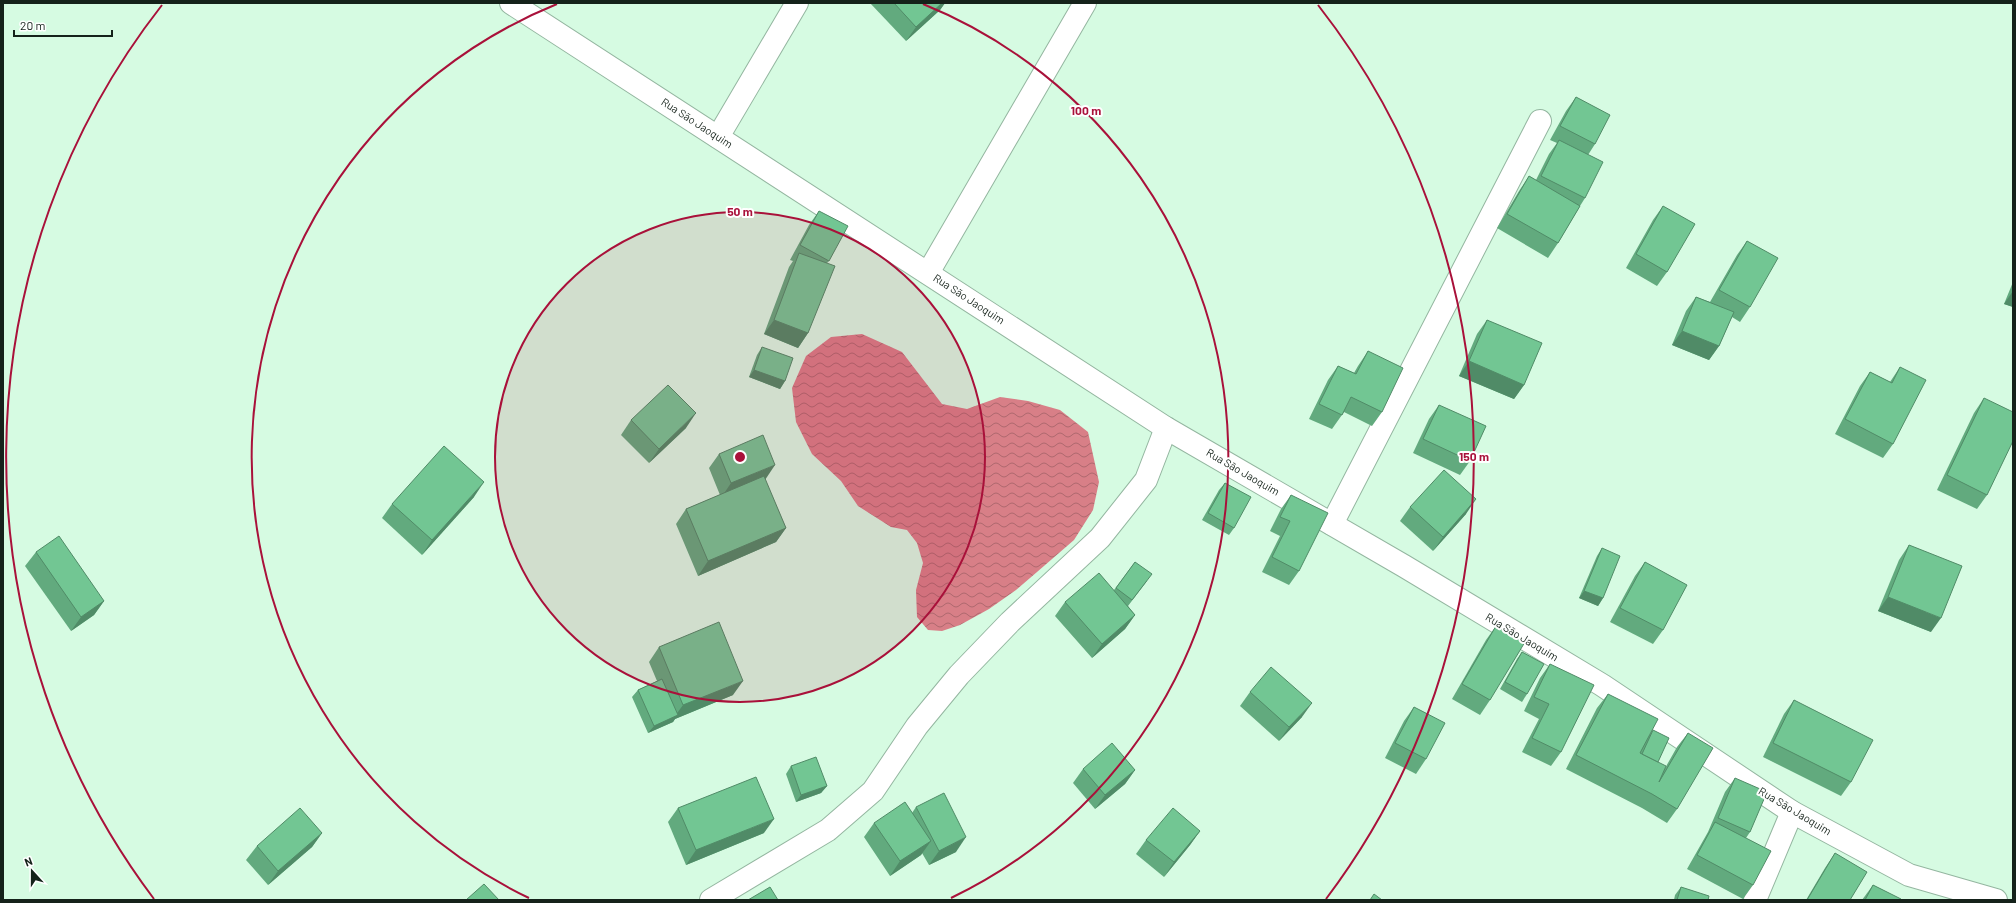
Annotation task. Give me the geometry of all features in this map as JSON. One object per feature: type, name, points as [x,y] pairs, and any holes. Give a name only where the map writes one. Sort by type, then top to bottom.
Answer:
[{"type":"street","name":"Rua São Jaoquim","points":[[511,3],[1166,428],[1332,524],[1602,685],[1792,812],[1909,875],[1996,900]]},
{"type":"street","points":[[718,137],[797,3]]},
{"type":"street","points":[[928,273],[1085,3]]},
{"type":"street","points":[[1332,524],[1540,121]]},
{"type":"street","points":[[711,900],[828,830],[873,791],[916,726],[959,675],[1010,622],[1100,538],[1146,480],[1166,428]]},
{"type":"street","points":[[1755,900],[1792,812]]},
{"type":"water","points":[[862,334],[902,352],[942,404],[967,409],[1000,397],[1028,401],[1060,410],[1088,432],[1099,482],[1093,510],[1074,540],[1016,590],[989,609],[960,625],[942,631],[928,630],[917,617],[916,590],[923,563],[917,543],[907,530],[891,527],[858,506],[841,481],[812,454],[796,422],[792,388],[806,356],[831,337]]},
{"type":"building","points":[[894,3],[942,3],[916,27]]},
{"type":"building","points":[[1576,97],[1610,115],[1595,144],[1560,126]]},
{"type":"building","points":[[1559,140],[1603,162],[1585,198],[1541,176]]},
{"type":"building","points":[[1529,176],[1580,206],[1558,243],[1507,214]]},
{"type":"building","points":[[1663,206],[1695,224],[1667,272],[1636,254]]},
{"type":"building","points":[[819,211],[848,226],[829,261],[800,245]]},
{"type":"building","points":[[1747,241],[1778,258],[1750,307],[1719,290]]},
{"type":"building","points":[[799,253],[835,266],[808,333],[774,320]]},
{"type":"building","points":[[1696,297],[1734,312],[1719,346],[1682,331]]},
{"type":"building","points":[[1487,320],[1542,343],[1524,385],[1469,361]]},
{"type":"building","points":[[762,347],[793,358],[785,381],[754,370]]},
{"type":"building","points":[[1368,351],[1403,368],[1382,412],[1351,397],[1342,415],[1319,404],[1338,366],[1356,374]]},
{"type":"building","points":[[1900,367],[1926,380],[1893,444],[1845,419],[1870,372],[1892,383]]},
{"type":"building","points":[[668,385],[696,413],[659,449],[631,420]]},
{"type":"building","points":[[1984,398],[2013,412],[2013,441],[1987,495],[1947,475]]},
{"type":"building","points":[[1439,405],[1486,426],[1470,461],[1423,439]]},
{"type":"building","points":[[763,435],[775,465],[731,483],[719,454]]},
{"type":"building","points":[[444,446],[484,482],[432,540],[392,504]]},
{"type":"building","points":[[1444,470],[1476,499],[1443,537],[1410,507]]},
{"type":"building","points":[[764,476],[786,528],[708,561],[686,509]]},
{"type":"building","points":[[1225,483],[1251,497],[1234,528],[1208,513]]},
{"type":"building","points":[[1291,495],[1328,513],[1299,571],[1272,557],[1290,521],[1280,517]]},
{"type":"building","points":[[59,536],[104,601],[81,617],[36,552]]},
{"type":"building","points":[[1909,545],[1962,566],[1941,618],[1888,597]]},
{"type":"building","points":[[1602,548],[1620,556],[1603,598],[1584,591]]},
{"type":"building","points":[[1135,562],[1152,574],[1132,600],[1116,588]]},
{"type":"building","points":[[1645,562],[1687,585],[1663,630],[1620,608]]},
{"type":"building","points":[[1099,573],[1135,615],[1102,644],[1065,602]]},
{"type":"building","points":[[719,622],[743,681],[683,705],[659,647]]},
{"type":"building","points":[[1496,626],[1525,642],[1490,700],[1462,684]]},
{"type":"building","points":[[1522,652],[1544,664],[1527,694],[1505,682]]},
{"type":"building","points":[[1550,664],[1594,685],[1561,752],[1532,738],[1549,704],[1534,697]]},
{"type":"building","points":[[1271,667],[1312,703],[1289,727],[1250,692]]},
{"type":"building","points":[[662,679],[678,715],[654,726],[638,690]]},
{"type":"building","points":[[1608,694],[1658,719],[1640,753],[1666,766],[1659,782],[1688,733],[1713,748],[1677,809],[1652,794],[1576,755]]},
{"type":"building","points":[[1794,700],[1873,740],[1851,782],[1773,743]]},
{"type":"building","points":[[1414,707],[1445,723],[1426,759],[1395,743]]},
{"type":"building","points":[[1653,730],[1669,738],[1658,762],[1642,754]]},
{"type":"building","points":[[1112,743],[1135,770],[1105,795],[1083,769]]},
{"type":"building","points":[[816,757],[827,786],[801,795],[791,766]]},
{"type":"building","points":[[756,777],[774,819],[696,850],[678,808]]},
{"type":"building","points":[[1735,778],[1767,792],[1750,832],[1718,818]]},
{"type":"building","points":[[944,793],[966,837],[939,851],[916,807]]},
{"type":"building","points":[[905,802],[931,841],[900,861],[874,823]]},
{"type":"building","points":[[300,808],[322,833],[278,871],[257,846]]},
{"type":"building","points":[[1173,808],[1200,831],[1174,862],[1146,840]]},
{"type":"building","points":[[1715,822],[1771,851],[1753,885],[1697,855]]},
{"type":"building","points":[[1835,853],[1867,872],[1850,900],[1807,900]]},
{"type":"building","points":[[484,884],[499,900],[466,900]]},
{"type":"building","points":[[1873,885],[1901,899],[1865,900]]},
{"type":"building","points":[[770,887],[778,900],[748,900]]},
{"type":"building","points":[[1681,887],[1709,896],[1708,900],[1677,900]]},
{"type":"building","points":[[1374,894],[1382,900],[1370,900]]}]
